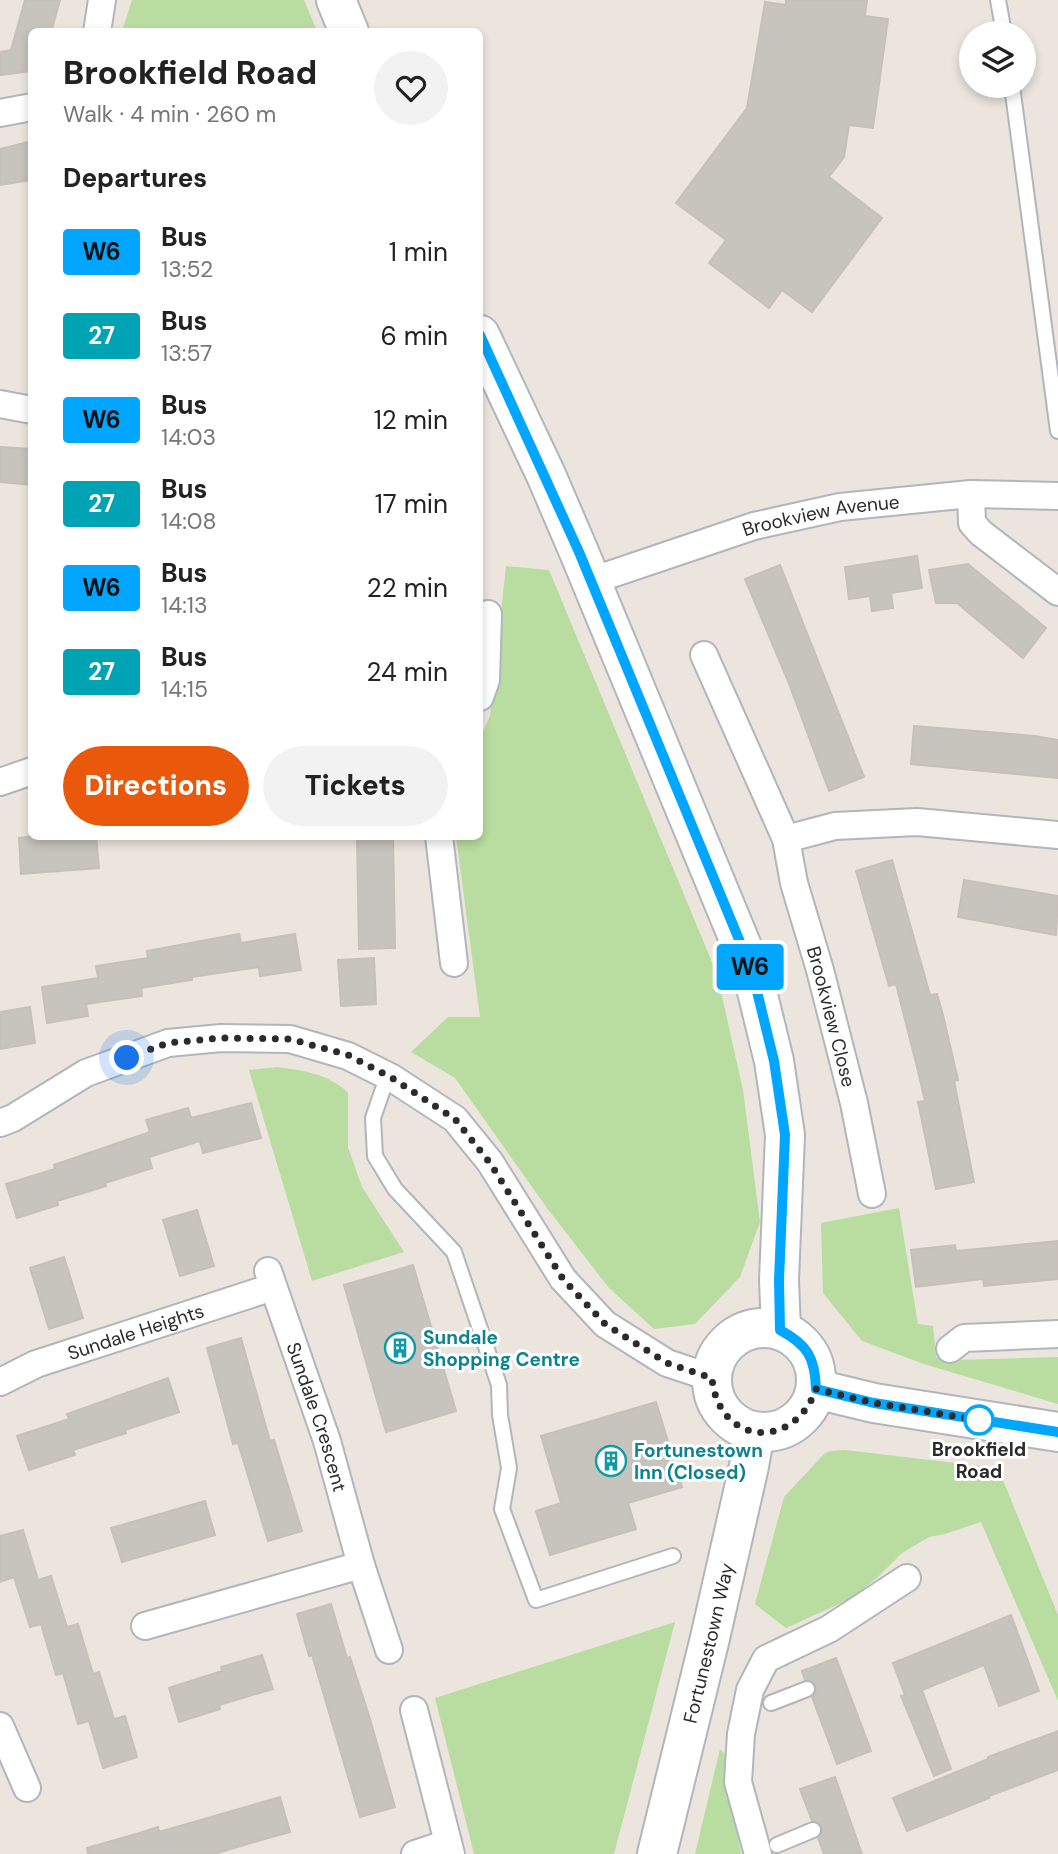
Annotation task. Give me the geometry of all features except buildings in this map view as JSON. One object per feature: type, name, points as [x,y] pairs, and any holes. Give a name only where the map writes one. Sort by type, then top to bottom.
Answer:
[{"type":"street","points":[[98,28],[103,0]]},
{"type":"street","points":[[336,0],[347,28]]},
{"type":"street","points":[[0,113],[28,108]]},
{"type":"street","points":[[483,341],[546,475],[752,971],[774,1061],[785,1135],[779,1280],[780,1330]]},
{"type":"street","points":[[0,404],[28,409]]},
{"type":"street","points":[[971,494],[972,523],[981,533],[1058,592]]},
{"type":"street","name":"Brookview Avenue","points":[[591,581],[766,524],[840,507],[971,494],[1058,496]]},
{"type":"street","points":[[483,688],[486,680],[488,614]]},
{"type":"street","name":"Brookview Close","points":[[705,655],[786,839],[794,883],[855,1103],[872,1194]]},
{"type":"street","points":[[0,782],[28,772]]},
{"type":"street","points":[[786,839],[835,826],[917,822],[1058,835]]},
{"type":"street","points":[[439,840],[454,963]]},
{"type":"street","points":[[0,1123],[13,1118],[86,1073],[168,1043],[221,1038],[290,1039],[348,1055],[392,1078],[455,1119],[490,1163],[563,1279],[605,1324],[667,1363],[712,1378]]},
{"type":"street","name":"Sundale Heights","points":[[0,1380],[36,1364],[270,1279]]},
{"type":"street","name":"Sundale Crescent","points":[[270,1279],[327,1441],[361,1565],[389,1650]]},
{"type":"street","points":[[757,1328],[780,1330],[797,1339],[810,1353],[816,1371],[816,1389],[811,1405],[794,1423],[771,1432],[755,1432],[728,1419],[713,1393],[712,1378],[715,1362],[722,1348],[734,1336],[757,1328]]},
{"type":"street","points":[[950,1349],[964,1338],[1058,1334]]},
{"type":"street","points":[[816,1389],[874,1403],[1058,1432]]},
{"type":"street","name":"Fortunestown Way","points":[[657,1854],[750,1466],[755,1432]]},
{"type":"street","points":[[145,1626],[361,1565]]},
{"type":"street","points":[[767,1849],[738,1782],[743,1723],[750,1690],[766,1659],[829,1629],[907,1578]]},
{"type":"street","points":[[414,1710],[449,1848],[415,1854]]},
{"type":"street","points":[[0,1726],[27,1788]]},
{"type":"lane","points":[[998,0],[1002,21]]},
{"type":"lane","points":[[1014,98],[1058,431]]},
{"type":"lane","points":[[392,1078],[383,1089],[373,1118],[375,1156],[395,1189],[454,1252],[499,1385],[500,1415],[509,1468],[502,1509],[536,1600],[673,1556]]},
{"type":"lane","points":[[771,1703],[807,1689]]},
{"type":"lane","points":[[767,1849],[813,1830]]},
{"type":"green space","points":[[132,0],[304,0],[316,28],[123,28]]},
{"type":"green space","points":[[506,566],[549,570],[717,974],[743,1090],[760,1222],[740,1277],[695,1324],[654,1329],[609,1288],[547,1208],[455,1078],[411,1052],[448,1017],[480,1017],[456,840],[483,840],[483,732],[490,716]]},
{"type":"green space","points":[[277,1067],[323,1077],[348,1092],[348,1147],[362,1187],[404,1252],[312,1281],[249,1070]]},
{"type":"green space","points":[[899,1208],[918,1324],[933,1326],[936,1357],[955,1360],[1058,1357],[1058,1404],[924,1364],[862,1341],[823,1293],[821,1223]]},
{"type":"green space","points":[[845,1450],[998,1468],[1058,1615],[1058,1701],[981,1522],[929,1537],[902,1553],[850,1599],[786,1628],[755,1604],[784,1497],[824,1454]]},
{"type":"green space","points":[[675,1622],[614,1854],[474,1854],[435,1698]]},
{"type":"green space","points":[[720,1749],[729,1758],[726,1776],[741,1854],[695,1854]]},
{"type":"bus line","name":"W6","points":[[483,341],[579,552],[752,971],[774,1061],[785,1135],[779,1280],[780,1330],[797,1339],[810,1353],[816,1371],[816,1389],[874,1403],[1058,1432]]},
{"type":"place","name":"Sundale Shopping Centre","points":[[400,1348]]},
{"type":"place","name":"Brookfield Road","points":[[979,1420]]},
{"type":"place","name":"Fortunestown Inn (Closed)","points":[[611,1461]]},
{"type":"route","points":[[127,1058],[168,1043],[221,1038],[290,1039],[348,1055],[392,1078],[455,1119],[490,1163],[563,1279],[605,1324],[667,1363],[712,1378],[713,1393],[719,1407],[728,1419],[741,1427],[755,1432],[771,1432],[787,1427],[801,1418],[811,1405],[816,1389],[874,1403],[979,1420]]}]
